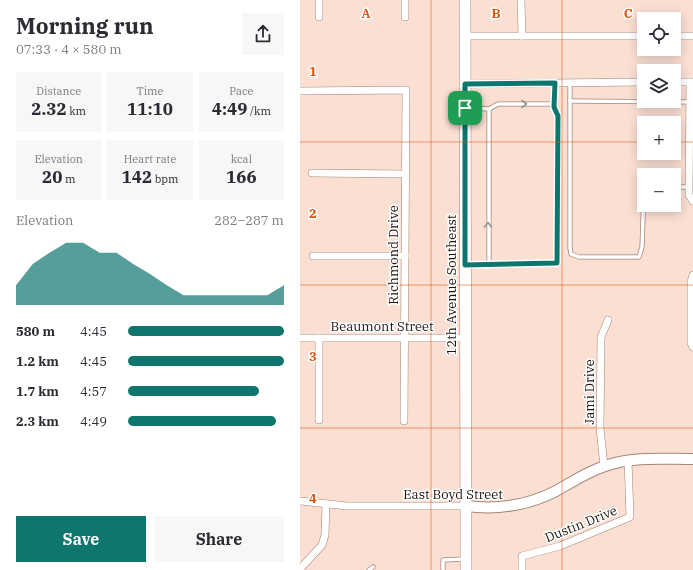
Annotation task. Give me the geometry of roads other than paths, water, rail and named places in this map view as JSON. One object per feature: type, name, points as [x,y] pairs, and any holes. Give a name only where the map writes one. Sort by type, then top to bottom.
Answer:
[{"type":"main road","name":"12th Avenue Southeast","points":[[465,0],[466,565]]},
{"type":"street","points":[[319,0],[319,17]]},
{"type":"street","points":[[405,0],[405,17]]},
{"type":"street","points":[[522,0],[522,36]]},
{"type":"street","points":[[465,36],[637,36]]},
{"type":"street","points":[[681,36],[693,36]]},
{"type":"street","points":[[465,84],[637,82]]},
{"type":"street","points":[[681,82],[692,82],[690,102],[689,187],[690,198],[693,201]]},
{"type":"street","name":"Richmond Drive","points":[[300,91],[406,90],[404,174],[404,421]]},
{"type":"street","points":[[312,173],[404,174]]},
{"type":"street","points":[[313,256],[405,256]]},
{"type":"street","points":[[693,275],[691,282],[691,343],[693,347]]},
{"type":"street","name":"Jami Drive","points":[[604,466],[600,428],[601,337],[608,320]]},
{"type":"street","name":"Beaumont Street","points":[[300,338],[465,338]]},
{"type":"street","points":[[319,338],[319,420]]},
{"type":"street","name":"East Boyd Street","points":[[300,501],[347,506],[466,506],[499,508],[525,504],[548,495],[585,474],[604,466],[628,460],[693,459]]},
{"type":"street","name":"Dustin Drive","points":[[522,570],[522,556],[560,546],[630,516],[628,460]]},
{"type":"street","points":[[300,569],[322,545],[325,535],[326,504]]},
{"type":"lane","points":[[465,265],[557,263],[558,116],[554,107],[555,83]]},
{"type":"lane","points":[[570,83],[571,254],[579,257],[639,257],[642,247],[643,212]]},
{"type":"lane","points":[[570,101],[690,102]]},
{"type":"lane","points":[[465,108],[489,109],[498,104],[550,104],[554,107]]},
{"type":"lane","points":[[489,109],[489,264]]},
{"type":"lane","points":[[681,187],[689,187]]},
{"type":"lane","points":[[443,570],[443,560],[466,565]]},
{"type":"lane","points":[[369,570],[373,567]]}]
